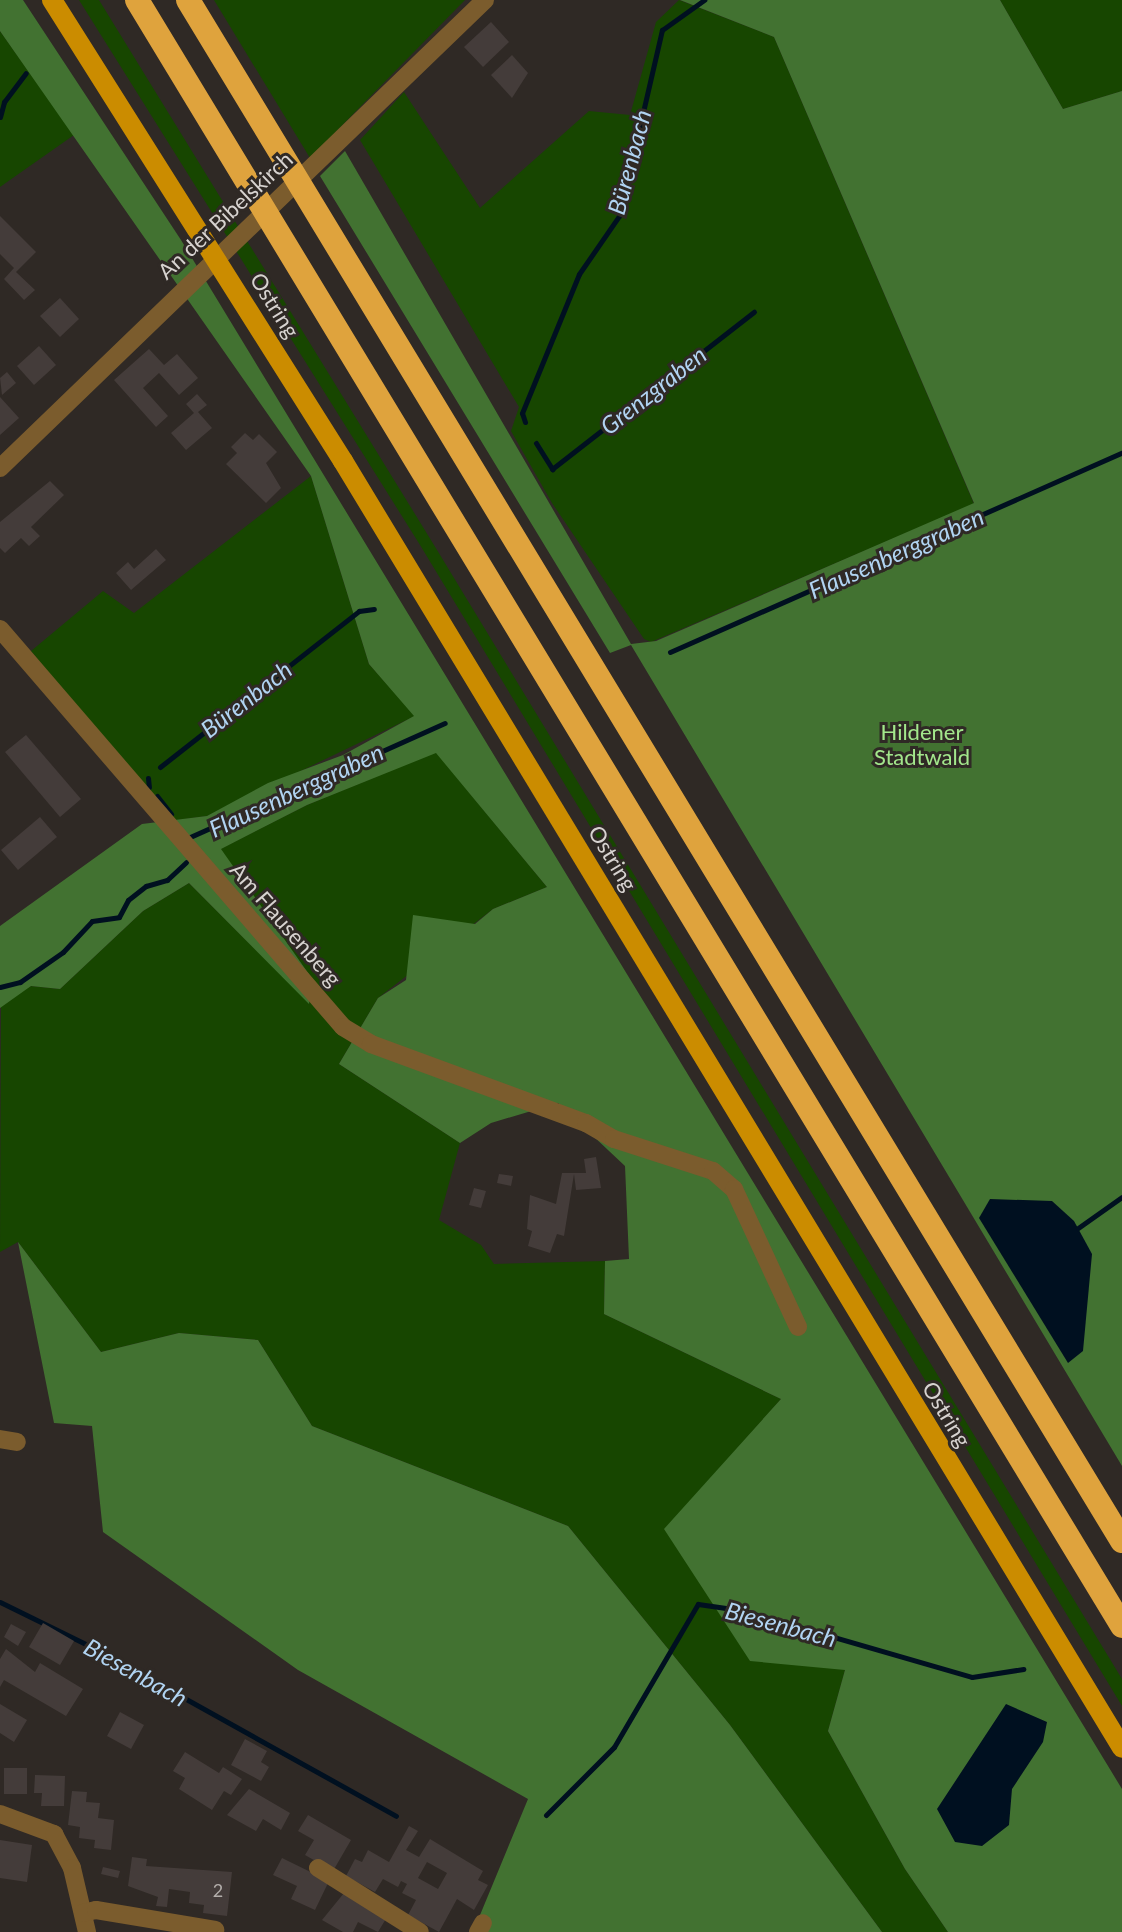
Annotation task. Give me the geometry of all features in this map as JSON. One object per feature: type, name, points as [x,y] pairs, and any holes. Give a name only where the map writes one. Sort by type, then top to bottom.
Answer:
[{"type":"highway","points":[[137,0],[1122,1626]]},
{"type":"highway","points":[[188,0],[1122,1541]]},
{"type":"main road","name":"Ostring","points":[[52,0],[231,278],[1122,1748]]},
{"type":"street","name":"An der Bibelskirch","points":[[0,468],[485,0]]},
{"type":"street","name":"Am Flausenberg","points":[[0,629],[343,1027],[371,1044],[586,1123],[614,1139],[713,1171],[734,1189],[798,1327]]},
{"type":"street","points":[[0,1814],[54,1834],[72,1868],[87,1932]]},
{"type":"street","points":[[318,1868],[420,1932]]},
{"type":"street","points":[[83,1913],[96,1910],[215,1930]]},
{"type":"green space","points":[[0,0],[23,0],[181,240],[1122,1789],[1122,1932],[948,1932],[905,1869],[828,1731],[845,1670],[750,1661],[664,1529],[781,1399],[604,1314],[605,1261],[629,1259],[625,1166],[558,1103],[491,1123],[460,1143],[339,1064],[378,998],[406,980],[413,915],[475,924],[493,909],[547,887],[436,753],[307,805],[221,849],[313,980],[309,1004],[189,883],[143,911],[60,989],[31,986],[0,1008],[0,926],[142,824],[207,816],[268,783],[343,755],[414,716],[369,664],[311,476],[0,31]]},
{"type":"green space","points":[[79,0],[99,0],[434,545],[1122,1679],[1122,1706],[420,545]]},
{"type":"green space","points":[[214,0],[465,0],[310,158]]},
{"type":"green space","points":[[679,0],[774,37],[974,504],[651,642],[644,639],[552,503],[511,431],[519,407],[360,140],[404,92],[480,208],[589,111],[630,115],[656,22]]},
{"type":"green space","name":"Hildener Stadtwald","points":[[680,0],[1000,0],[1063,109],[1122,91],[1122,1466],[631,645],[610,653],[320,176],[345,151],[631,644],[656,641],[974,503],[774,37]]},
{"type":"green space","points":[[1000,0],[1122,0],[1122,91],[1063,109]]},
{"type":"green space","points":[[0,31],[74,135],[0,187]]},
{"type":"green space","points":[[311,476],[369,664],[415,716],[207,816],[170,821],[31,651],[103,591],[134,613]]},
{"type":"green space","points":[[436,752],[547,887],[493,909],[378,998],[339,1064],[460,1143],[439,1220],[481,1245],[494,1264],[605,1261],[604,1314],[781,1399],[672,1522],[845,1670],[828,1731],[905,1869],[948,1932],[882,1932],[730,1725],[568,1526],[312,1426],[258,1340],[179,1333],[101,1352],[18,1242],[0,1252],[1,1003],[31,986],[60,989],[143,911],[189,883],[309,1003],[313,980],[220,849],[307,805]]},
{"type":"green space","points":[[18,1242],[101,1352],[179,1333],[258,1340],[312,1426],[568,1526],[730,1725],[882,1932],[473,1932],[528,1799],[298,1670],[103,1532],[92,1426],[54,1423]]},
{"type":"water","points":[[990,1199],[1052,1201],[1074,1221],[1092,1254],[1083,1351],[1068,1363],[979,1218]]},
{"type":"water","points":[[1006,1704],[1047,1722],[1043,1742],[1012,1789],[1009,1825],[982,1846],[955,1842],[937,1809]]},
{"type":"building","points":[[491,22],[509,42],[483,67],[464,47]]},
{"type":"building","points":[[512,55],[528,73],[512,98],[491,75]]},
{"type":"building","points":[[0,216],[36,252],[16,272],[35,290],[24,300],[4,279],[14,268],[0,254]]},
{"type":"building","points":[[60,298],[79,319],[60,337],[40,316]]},
{"type":"building","points":[[39,346],[56,365],[34,385],[17,366]]},
{"type":"building","points":[[149,349],[164,365],[177,354],[198,378],[179,395],[159,373],[143,388],[168,416],[156,427],[114,380]]},
{"type":"building","points":[[7,372],[16,383],[2,395],[0,378]]},
{"type":"building","points":[[197,394],[207,405],[198,412],[212,428],[186,450],[171,433],[194,413],[186,404]]},
{"type":"building","points":[[0,397],[19,418],[0,435]]},
{"type":"building","points":[[245,433],[253,440],[259,434],[277,452],[266,463],[281,488],[266,503],[226,464],[237,453],[231,447]]},
{"type":"building","points":[[50,481],[64,495],[31,527],[40,536],[29,546],[21,538],[5,553],[0,548],[0,522]]},
{"type":"building","points":[[156,549],[166,560],[131,590],[116,573],[128,562],[134,569]]},
{"type":"building","points":[[26,735],[81,799],[60,817],[5,752]]},
{"type":"building","points":[[40,817],[57,837],[18,870],[1,850]]},
{"type":"building","points":[[596,1157],[601,1188],[576,1190],[574,1174],[564,1236],[557,1234],[550,1253],[528,1246],[532,1231],[527,1229],[530,1195],[556,1204],[562,1173],[586,1173],[584,1159]]},
{"type":"building","points":[[499,1174],[513,1176],[511,1186],[497,1183]]},
{"type":"building","points":[[474,1188],[486,1191],[481,1208],[469,1205]]},
{"type":"building","points":[[43,1623],[74,1641],[60,1665],[29,1647]]},
{"type":"building","points":[[11,1624],[26,1632],[18,1646],[4,1637]]},
{"type":"building","points":[[6,1649],[35,1672],[40,1663],[83,1689],[66,1716],[4,1680],[0,1687],[0,1659]]},
{"type":"building","points":[[0,1704],[27,1720],[14,1742],[0,1733]]},
{"type":"building","points":[[120,1712],[144,1725],[131,1749],[107,1736]]},
{"type":"building","points":[[245,1739],[267,1751],[261,1762],[269,1767],[261,1781],[231,1765]]},
{"type":"building","points":[[185,1752],[219,1773],[223,1767],[242,1779],[231,1795],[224,1791],[212,1810],[179,1789],[185,1778],[173,1771]]},
{"type":"building","points":[[4,1768],[27,1768],[27,1794],[4,1794]]},
{"type":"building","points":[[35,1775],[65,1776],[64,1806],[41,1806],[42,1793],[34,1793]]},
{"type":"building","points":[[249,1789],[290,1813],[281,1830],[263,1819],[256,1831],[227,1815]]},
{"type":"building","points":[[72,1791],[87,1792],[86,1802],[100,1803],[98,1818],[114,1820],[111,1850],[94,1848],[95,1840],[79,1838],[80,1827],[68,1825]]},
{"type":"building","points":[[308,1815],[351,1840],[333,1871],[305,1855],[314,1840],[298,1831]]},
{"type":"building","points":[[409,1826],[418,1831],[406,1850],[419,1857],[430,1839],[483,1871],[478,1880],[488,1885],[474,1910],[457,1899],[439,1932],[408,1915],[416,1900],[402,1893],[407,1884],[401,1881],[398,1887],[383,1879],[375,1892],[346,1876],[355,1859],[362,1862],[368,1850],[389,1862]],"holes":[[[427,1862],[447,1873],[438,1889],[418,1878]]]},
{"type":"building","points":[[0,1840],[32,1845],[27,1882],[0,1878]]},
{"type":"building","points":[[132,1857],[147,1859],[146,1866],[232,1872],[227,1916],[203,1913],[204,1905],[189,1903],[190,1892],[169,1889],[167,1907],[156,1906],[158,1897],[128,1886]]},
{"type":"building","points":[[282,1858],[329,1881],[315,1910],[291,1899],[297,1886],[273,1875]]},
{"type":"building","points":[[103,1867],[120,1871],[118,1878],[101,1874]]},
{"type":"building","points":[[344,1893],[387,1917],[378,1932],[358,1922],[353,1932],[343,1932],[322,1920]]},
{"type":"waterway","name":"Bürenbach","points":[[525,422],[522,413],[579,274],[619,216],[662,30],[704,0]]},
{"type":"waterway","points":[[0,117],[4,102],[26,73]]},
{"type":"waterway","name":"Grenzgraben","points":[[536,443],[552,469],[754,312]]},
{"type":"waterway","name":"Flausenberggraben","points":[[670,652],[1122,453]]},
{"type":"waterway","name":"Bürenbach","points":[[160,767],[359,611],[374,609]]},
{"type":"waterway","name":"Flausenberggraben","points":[[190,837],[445,723]]},
{"type":"waterway","name":"Bürenbach","points":[[148,778],[149,787]]},
{"type":"waterway","name":"Bürenbach","points":[[157,796],[171,814]]},
{"type":"waterway","name":"Bürenbach","points":[[0,987],[20,982],[63,952],[92,921],[119,917],[128,900],[146,886],[167,880],[186,862]]},
{"type":"waterway","points":[[1078,1228],[1122,1197]]},
{"type":"waterway","name":"Biesenbach","points":[[0,1602],[98,1650],[396,1816]]},
{"type":"waterway","name":"Biesenbach","points":[[546,1815],[614,1747],[698,1604],[740,1610],[972,1677],[1023,1669]]}]
